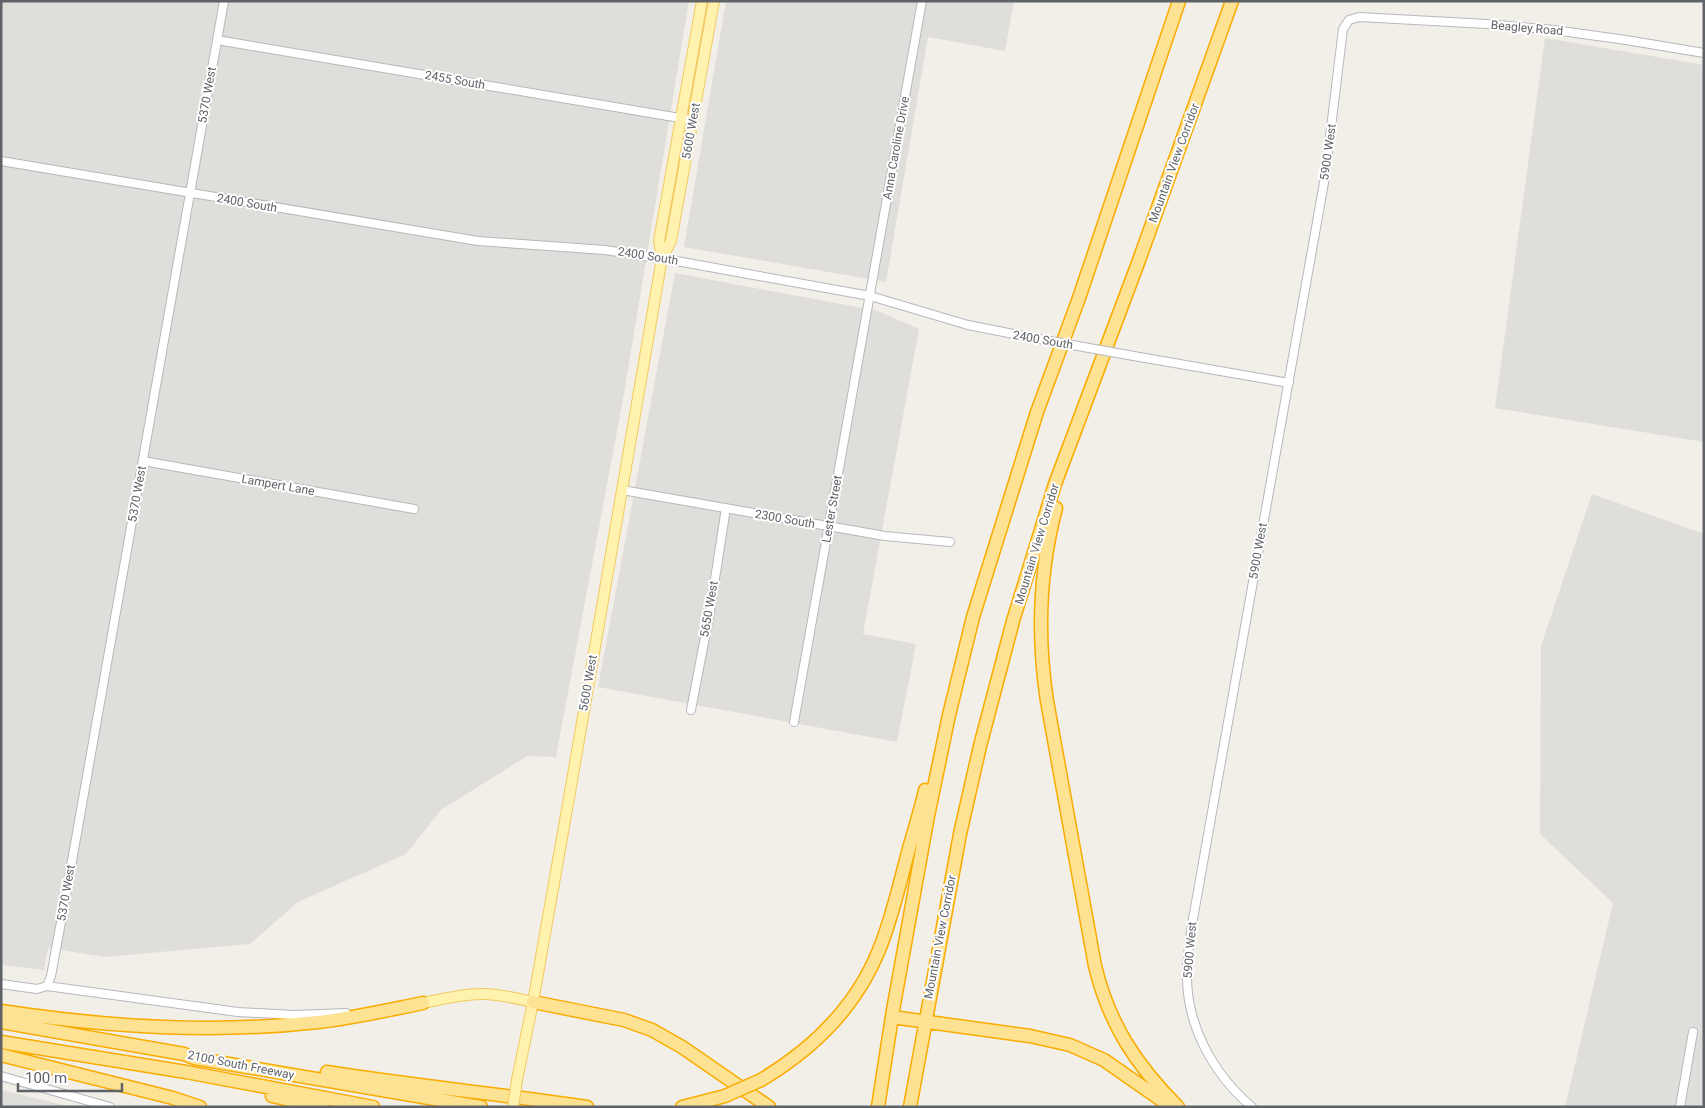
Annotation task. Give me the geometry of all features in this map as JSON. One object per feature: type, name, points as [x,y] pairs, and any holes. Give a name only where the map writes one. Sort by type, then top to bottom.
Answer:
[{"type":"highway","points":[[682,1107],[725,1096],[761,1080],[786,1065],[821,1036],[848,1004],[872,964],[889,922],[960,656],[1037,412],[1082,291],[1179,1]]},
{"type":"highway","name":"Mountain View Corridor","points":[[910,1107],[924,1021],[960,834],[999,668],[1055,484],[1086,405],[1232,1]]},
{"type":"highway","points":[[1086,405],[1055,512],[1045,560],[1040,626],[1044,682],[1095,966],[1103,995],[1118,1029],[1136,1059],[1178,1107]]},
{"type":"highway","points":[[878,1107],[928,816],[949,715],[973,617]]},
{"type":"highway","points":[[533,1002],[624,1020],[652,1030],[689,1052],[769,1107]]},
{"type":"highway","points":[[1,1012],[101,1024],[212,1028],[318,1022],[423,1003]]},
{"type":"highway","points":[[892,1017],[1030,1036],[1070,1045],[1114,1066],[1172,1107]]},
{"type":"highway","name":"2100 South Freeway","points":[[1,1022],[184,1054],[194,1058],[482,1107]]},
{"type":"highway","name":"2100 South Freeway","points":[[1,1042],[186,1072],[373,1107]]},
{"type":"highway","points":[[184,1054],[283,1065],[383,1081],[483,1092],[587,1107]]},
{"type":"highway","points":[[1,1055],[173,1098],[200,1107]]},
{"type":"highway","points":[[186,1072],[212,1084],[323,1107]]},
{"type":"main road","name":"5600 West","points":[[662,258],[659,240],[702,1]]},
{"type":"main road","name":"5600 West","points":[[513,1107],[533,1002],[662,258],[671,241],[714,1]]},
{"type":"main road","points":[[423,1003],[464,995],[482,994],[500,995],[533,1002]]},
{"type":"street","name":"5370 West","points":[[47,986],[51,976],[64,904],[224,1]]},
{"type":"street","name":"Anna Caroline Drive","points":[[870,296],[922,1]]},
{"type":"street","name":"Beagley Road","points":[[1349,20],[1364,17],[1535,28],[1704,53]]},
{"type":"street","name":"5900 West","points":[[1252,1107],[1222,1077],[1202,1043],[1188,992],[1187,961],[1194,910],[1325,177],[1335,106],[1342,34],[1349,20]]},
{"type":"street","name":"2455 South","points":[[217,40],[693,120]]},
{"type":"street","name":"2400 South","points":[[1,161],[478,241],[590,249],[662,258],[870,296],[968,325],[1038,339],[1289,383]]},
{"type":"street","name":"Lester Street","points":[[794,722],[870,296]]},
{"type":"street","name":"Lampert Lane","points":[[143,461],[414,509]]},
{"type":"street","name":"2300 South","points":[[622,490],[829,527],[908,539],[950,542]]},
{"type":"street","name":"5650 West","points":[[691,710],[710,611],[726,508]]},
{"type":"street","points":[[1,984],[37,989],[47,986],[259,1014],[347,1013],[423,1003]]},
{"type":"street","points":[[1680,1107],[1693,1032]]},
{"type":"street","points":[[1,1076],[110,1107]]},
{"type":"shaded area","points":[[1,1],[689,1],[622,405],[556,757],[527,756],[441,810],[406,854],[298,902],[250,944],[105,957],[48,948],[44,970],[1,965]]},
{"type":"shaded area","points":[[726,1],[1014,1],[1005,51],[928,37],[886,282],[684,247]]},
{"type":"shaded area","points":[[1545,38],[1704,65],[1704,442],[1495,408]]},
{"type":"shaded area","points":[[675,273],[878,311],[919,329],[863,634],[916,644],[897,742],[598,687]]},
{"type":"shaded area","points":[[1592,494],[1704,534],[1704,1107],[1565,1107],[1613,903],[1540,834],[1541,646]]},
{"type":"shaded area","points":[[1,1090],[72,1107],[1,1107]]}]
